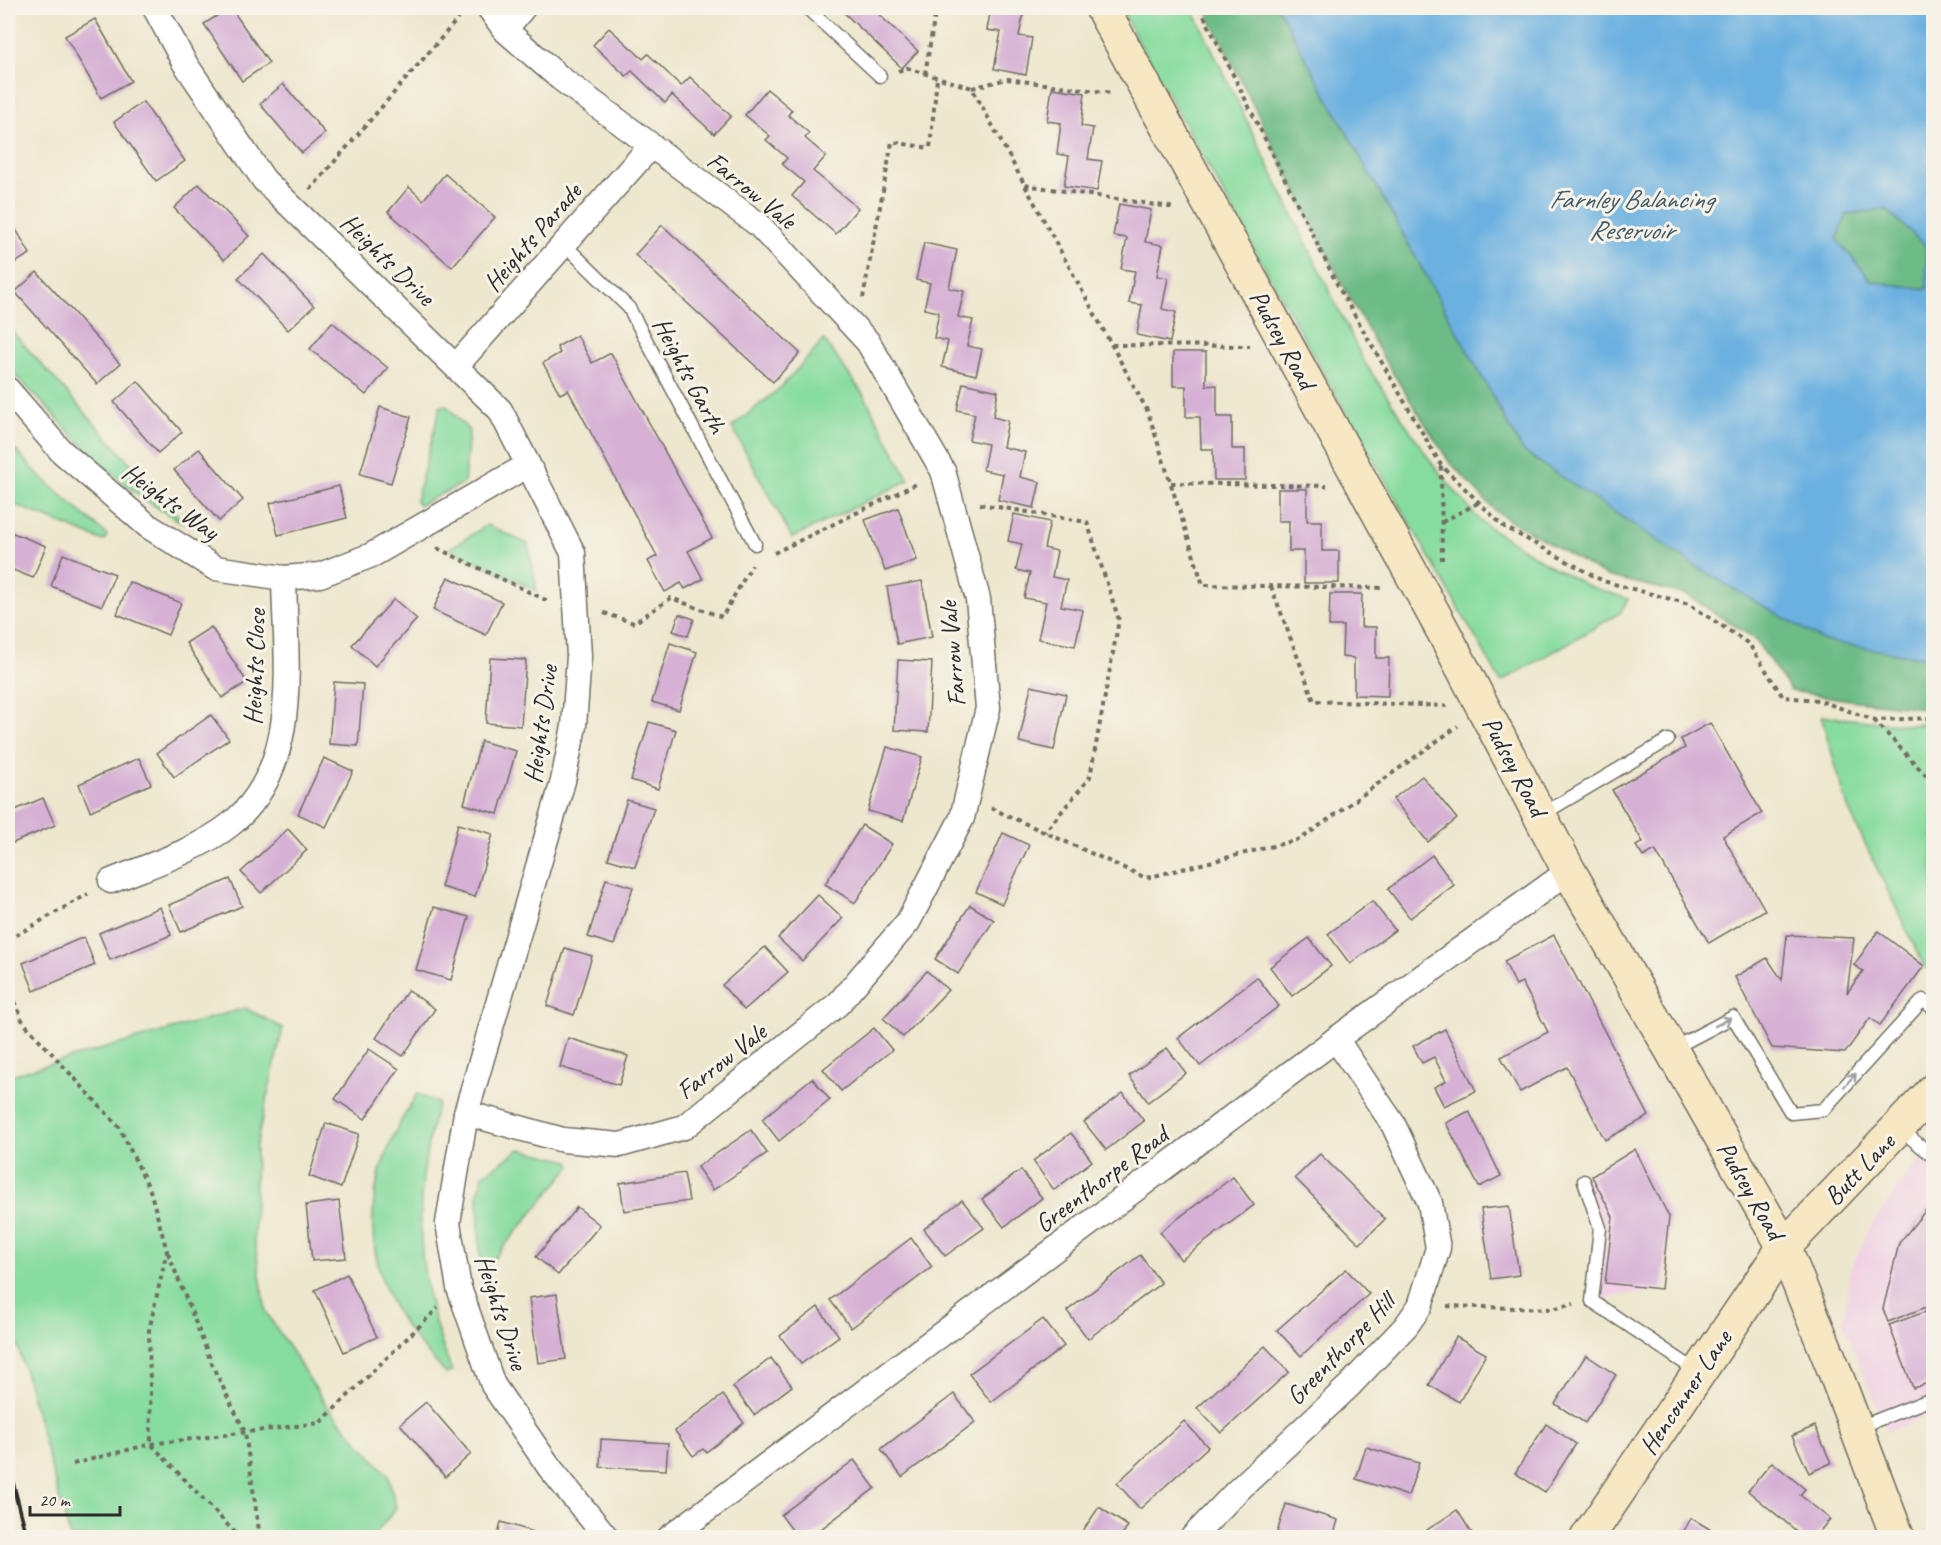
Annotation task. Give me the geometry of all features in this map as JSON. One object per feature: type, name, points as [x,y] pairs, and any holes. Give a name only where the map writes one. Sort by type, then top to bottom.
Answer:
[{"type":"main road","name":"Pudsey Road","points":[[1102,8],[1364,486],[1431,579],[1483,708],[1569,871],[1784,1247],[1833,1367],[1898,1538]]},
{"type":"main road","name":"Butt Lane","points":[[1784,1247],[1934,1090]]},
{"type":"main road","name":"Henconner Lane","points":[[1587,1538],[1784,1247]]},
{"type":"street","name":"Heights Drive","points":[[155,8],[184,62],[264,180],[457,365],[500,410],[573,553],[579,656],[575,714],[563,781],[466,1113],[448,1223],[459,1288],[493,1385],[550,1468],[607,1538]]},
{"type":"street","name":"Farrow Vale","points":[[466,1113],[563,1140],[620,1145],[684,1126],[846,994],[908,922],[962,818],[988,708],[978,599],[943,471],[868,342],[759,225],[650,147],[560,78],[505,30],[489,8]]},
{"type":"street","points":[[505,30],[523,8]]},
{"type":"street","name":"Heights Parade","points":[[457,365],[650,147]]},
{"type":"street","name":"Heights Way","points":[[8,390],[61,452],[148,526],[214,568],[284,578],[320,575],[372,555],[528,465]]},
{"type":"street","name":"Heights Close","points":[[111,881],[187,849],[231,824],[268,780],[286,721],[284,578]]},
{"type":"street","name":"Greenthorpe Road","points":[[669,1538],[1336,1039],[1569,871]]},
{"type":"street","name":"Greenthorpe Hill","points":[[1192,1538],[1234,1493],[1349,1386],[1406,1326],[1420,1306],[1438,1248],[1430,1203],[1393,1124],[1336,1039]]},
{"type":"lane","points":[[807,8],[880,76]]},
{"type":"lane","name":"Heights Garth","points":[[564,244],[629,308],[755,544]]},
{"type":"lane","points":[[1541,815],[1668,740]]},
{"type":"lane","points":[[1671,1049],[1733,1017],[1791,1113],[1823,1110],[1923,1000],[1934,1009]]},
{"type":"lane","points":[[1898,1128],[1934,1157]]},
{"type":"lane","points":[[1584,1181],[1600,1228],[1592,1301],[1699,1373]]},
{"type":"lane","points":[[1856,1428],[1934,1398]]},
{"type":"path","points":[[294,208],[467,8]]},
{"type":"path","points":[[925,74],[936,8]]},
{"type":"path","points":[[1200,8],[1340,290],[1441,465],[1478,503],[1503,526],[1603,581],[1689,604],[1749,644],[1783,697],[1818,700],[1874,720],[1934,718]]},
{"type":"path","points":[[880,76],[907,68],[972,88],[1006,79],[1113,93]]},
{"type":"path","points":[[857,330],[892,142],[930,147],[937,78]]},
{"type":"path","points":[[972,88],[1148,412],[1203,585],[1270,586],[1431,579],[1442,522],[1441,465]]},
{"type":"path","points":[[1025,185],[1215,214]]},
{"type":"path","points":[[1112,345],[1287,347]]},
{"type":"path","points":[[763,558],[943,471]]},
{"type":"path","points":[[1171,483],[1364,486]]},
{"type":"path","points":[[950,499],[1087,522],[1119,620],[1090,777],[1045,832]]},
{"type":"path","points":[[1442,522],[1478,503]]},
{"type":"path","points":[[407,534],[552,603],[576,604],[634,623],[670,598],[722,616],[753,563]]},
{"type":"path","points":[[1270,586],[1314,701],[1483,708]]},
{"type":"path","points":[[967,797],[1146,878],[1301,839],[1483,708]]},
{"type":"path","points":[[1874,720],[1934,784]]},
{"type":"path","points":[[8,940],[111,881]]},
{"type":"path","points":[[8,984],[23,1022],[119,1127],[150,1190],[167,1251],[213,1369],[245,1432],[259,1531],[257,1538]]},
{"type":"path","points":[[167,1251],[148,1330],[151,1444],[240,1538]]},
{"type":"path","points":[[73,1464],[151,1444],[320,1423],[459,1288]]},
{"type":"path","points":[[1420,1306],[1551,1309],[1592,1301]]},
{"type":"shaded area","points":[[1933,1139],[1933,1414],[1887,1432],[1843,1323],[1850,1271],[1870,1227]]},
{"type":"shaded area","points":[[1638,1143],[1671,1217],[1664,1289],[1592,1300],[1598,1228],[1581,1181]]},
{"type":"green space","points":[[1120,8],[1192,8],[1363,360],[1434,466],[1481,522],[1544,562],[1588,586],[1628,599],[1620,613],[1501,682],[1319,365]]},
{"type":"green space","points":[[1205,8],[1278,8],[1523,451],[1604,504],[1824,640],[1933,659],[1933,709],[1791,691],[1754,638],[1687,595],[1606,576],[1496,512],[1448,460],[1384,359],[1340,280]]},
{"type":"green space","points":[[1886,209],[1926,246],[1928,289],[1873,282],[1837,240],[1847,214]]},
{"type":"green space","points":[[8,327],[184,523],[143,498],[105,467],[17,377],[7,359]]},
{"type":"green space","points":[[824,340],[865,397],[909,480],[792,538],[732,427],[780,388]]},
{"type":"green space","points":[[446,405],[469,431],[464,483],[419,505],[416,501],[440,407]]},
{"type":"green space","points":[[8,442],[42,478],[107,535],[104,541],[8,502]]},
{"type":"green space","points":[[487,525],[528,544],[537,591],[449,549]]},
{"type":"green space","points":[[1821,716],[1907,725],[1933,723],[1933,972],[1924,966],[1848,808]]},
{"type":"green space","points":[[245,1008],[283,1028],[256,1146],[254,1238],[266,1312],[326,1405],[388,1475],[396,1508],[373,1537],[70,1537],[8,1310],[8,1076]]},
{"type":"green space","points":[[417,1094],[438,1103],[429,1138],[424,1172],[421,1238],[430,1304],[452,1371],[446,1374],[414,1338],[394,1308],[379,1270],[374,1244],[375,1192],[381,1168],[402,1118]]},
{"type":"green space","points":[[520,1149],[570,1161],[571,1166],[486,1268],[480,1262],[478,1194],[483,1175]]},
{"type":"water","name":"Farnley Balancing Reservoir","points":[[1278,8],[1933,8],[1933,659],[1824,641],[1703,571],[1523,451]],"holes":[[[1886,209],[1926,246],[1927,289],[1873,282],[1837,240],[1847,214]]]},
{"type":"building","points":[[229,8],[269,63],[242,81],[204,24]]},
{"type":"building","points":[[839,8],[872,8],[918,51],[902,68]]},
{"type":"building","points":[[991,8],[1025,8],[1019,36],[1032,38],[1026,75],[994,69],[1001,32],[987,30]]},
{"type":"building","points":[[95,19],[131,81],[101,98],[65,36]]},
{"type":"building","points":[[609,28],[643,59],[648,54],[681,86],[690,77],[731,116],[714,134],[672,95],[665,103],[632,71],[626,76],[593,45]]},
{"type":"building","points":[[283,84],[325,133],[302,153],[260,104]]},
{"type":"building","points":[[1052,88],[1085,93],[1081,126],[1093,128],[1088,159],[1102,161],[1097,191],[1064,186],[1069,156],[1057,154],[1061,123],[1047,121]]},
{"type":"building","points":[[767,89],[792,110],[788,115],[809,133],[805,138],[826,156],[813,171],[858,208],[836,234],[792,196],[804,182],[782,164],[787,158],[766,140],[770,136],[745,115]]},
{"type":"building","points":[[143,102],[185,161],[156,181],[114,122]]},
{"type":"building","points":[[445,174],[495,217],[452,267],[388,212],[409,187],[423,200]]},
{"type":"building","points":[[199,184],[249,236],[224,260],[174,208]]},
{"type":"building","points":[[1119,204],[1151,210],[1145,242],[1163,245],[1157,276],[1168,278],[1162,309],[1176,312],[1170,342],[1137,335],[1142,305],[1129,303],[1135,271],[1121,269],[1127,238],[1113,236]]},
{"type":"building","points":[[8,215],[30,254],[8,267]]},
{"type":"building","points":[[662,225],[800,353],[773,382],[635,255]]},
{"type":"building","points":[[924,243],[957,250],[949,288],[964,291],[958,317],[973,320],[967,346],[982,349],[976,375],[942,367],[948,341],[934,338],[939,312],[924,309],[930,283],[916,280]]},
{"type":"building","points":[[264,254],[314,306],[288,330],[238,278]]},
{"type":"building","points":[[37,272],[120,364],[97,384],[15,292]]},
{"type":"building","points":[[332,322],[388,368],[366,395],[310,349]]},
{"type":"building","points":[[577,335],[592,363],[611,353],[712,538],[688,551],[703,579],[685,589],[681,583],[665,592],[648,561],[657,556],[568,390],[560,394],[543,363],[560,353],[557,347]]},
{"type":"building","points":[[1173,352],[1206,352],[1206,386],[1217,385],[1217,417],[1232,417],[1232,449],[1245,449],[1245,480],[1214,480],[1213,449],[1201,449],[1200,417],[1186,417],[1186,386],[1173,386]]},
{"type":"building","points":[[138,381],[182,432],[158,453],[114,402]]},
{"type":"building","points":[[963,383],[998,391],[993,417],[1008,421],[1003,447],[1025,452],[1020,477],[1040,482],[1034,508],[998,500],[1003,474],[983,470],[988,444],[969,440],[975,414],[957,410]]},
{"type":"building","points":[[380,407],[411,417],[391,483],[360,474]]},
{"type":"building","points":[[199,449],[243,500],[219,521],[174,470]]},
{"type":"building","points":[[339,486],[347,518],[278,535],[270,503]]},
{"type":"building","points":[[1278,489],[1307,489],[1307,521],[1322,521],[1322,551],[1339,551],[1339,583],[1304,583],[1304,551],[1289,551],[1289,521],[1278,521]]},
{"type":"building","points":[[898,508],[917,560],[885,571],[865,520]]},
{"type":"building","points":[[1014,514],[1050,522],[1044,548],[1057,551],[1052,577],[1067,580],[1061,606],[1083,610],[1075,646],[1038,639],[1046,602],[1024,598],[1030,573],[1016,570],[1022,544],[1008,541]]},
{"type":"building","points":[[8,531],[46,546],[33,578],[8,568]]},
{"type":"building","points":[[63,554],[115,574],[102,606],[51,586]]},
{"type":"building","points":[[448,577],[502,602],[486,635],[433,610]]},
{"type":"building","points":[[922,581],[932,637],[897,644],[887,587]]},
{"type":"building","points":[[129,582],[181,603],[168,635],[117,614]]},
{"type":"building","points":[[1330,594],[1362,594],[1361,627],[1376,627],[1376,658],[1389,658],[1388,696],[1354,695],[1354,658],[1342,657],[1343,626],[1329,626]]},
{"type":"building","points":[[394,599],[417,619],[375,666],[352,645]]},
{"type":"building","points":[[679,614],[694,619],[688,636],[673,631]]},
{"type":"building","points":[[211,627],[247,682],[222,698],[186,643]]},
{"type":"building","points":[[670,643],[697,652],[679,710],[652,702]]},
{"type":"building","points":[[490,658],[526,660],[521,726],[486,723]]},
{"type":"building","points":[[898,660],[932,662],[928,732],[894,730]]},
{"type":"building","points":[[334,682],[363,684],[358,746],[329,744]]},
{"type":"building","points":[[1031,686],[1066,694],[1054,750],[1019,742]]},
{"type":"building","points":[[211,715],[229,739],[174,777],[157,753]]},
{"type":"building","points":[[649,722],[676,730],[658,789],[631,780]]},
{"type":"building","points":[[1710,723],[1762,813],[1723,836],[1765,910],[1709,943],[1655,850],[1643,857],[1636,846],[1643,842],[1612,790],[1685,748],[1681,739]]},
{"type":"building","points":[[481,741],[516,751],[498,814],[464,804]]},
{"type":"building","points":[[887,747],[922,757],[903,821],[868,811]]},
{"type":"building","points":[[139,758],[151,784],[90,811],[79,784]]},
{"type":"building","points":[[324,758],[353,771],[326,827],[298,814]]},
{"type":"building","points":[[1422,776],[1457,819],[1428,842],[1393,799]]},
{"type":"building","points":[[43,798],[55,825],[8,845],[8,813]]},
{"type":"building","points":[[627,800],[654,808],[635,867],[608,859]]},
{"type":"building","points":[[458,824],[493,834],[475,897],[441,887]]},
{"type":"building","points":[[862,825],[892,844],[855,903],[825,884]]},
{"type":"building","points":[[288,829],[307,850],[261,893],[241,872]]},
{"type":"building","points":[[1003,833],[1029,845],[1002,904],[976,892]]},
{"type":"building","points":[[1432,855],[1454,885],[1410,918],[1388,889]]},
{"type":"building","points":[[230,879],[242,906],[181,932],[169,905]]},
{"type":"building","points":[[606,879],[633,887],[614,945],[588,937]]},
{"type":"building","points":[[818,895],[843,918],[802,961],[778,938]]},
{"type":"building","points":[[1372,901],[1395,930],[1350,964],[1328,934]]},
{"type":"building","points":[[970,905],[994,920],[958,974],[935,959]]},
{"type":"building","points":[[160,907],[171,935],[110,960],[99,933]]},
{"type":"building","points":[[434,907],[469,917],[451,980],[416,970]]},
{"type":"building","points":[[1878,931],[1924,966],[1880,1025],[1870,1018],[1845,1053],[1772,1048],[1735,977],[1767,958],[1782,980],[1787,935],[1854,938],[1847,993],[1863,971],[1854,965]]},
{"type":"building","points":[[1554,935],[1649,1116],[1605,1140],[1567,1067],[1520,1092],[1501,1057],[1548,1032],[1522,982],[1516,985],[1504,961]]},
{"type":"building","points":[[84,937],[95,965],[34,991],[23,963]]},
{"type":"building","points":[[1309,938],[1331,966],[1292,996],[1270,967]]},
{"type":"building","points":[[765,947],[788,972],[744,1010],[722,985]]},
{"type":"building","points":[[565,948],[592,956],[574,1015],[547,1006]]},
{"type":"building","points":[[927,971],[948,990],[903,1037],[883,1018]]},
{"type":"building","points":[[1257,977],[1279,1006],[1200,1066],[1178,1038]]},
{"type":"building","points":[[408,990],[435,1009],[403,1056],[376,1038]]},
{"type":"building","points":[[874,1028],[892,1050],[841,1091],[823,1069]]},
{"type":"building","points":[[1445,1029],[1476,1091],[1444,1106],[1434,1087],[1446,1081],[1434,1057],[1422,1063],[1413,1046]]},
{"type":"building","points":[[568,1038],[628,1056],[619,1085],[560,1067]]},
{"type":"building","points":[[1167,1048],[1186,1073],[1148,1102],[1129,1076]]},
{"type":"building","points":[[369,1049],[399,1069],[365,1119],[335,1099]]},
{"type":"building","points":[[812,1078],[830,1100],[779,1141],[762,1119]]},
{"type":"building","points":[[1123,1093],[1144,1121],[1106,1150],[1084,1122]]},
{"type":"building","points":[[1469,1111],[1501,1176],[1479,1187],[1446,1123]]},
{"type":"building","points":[[326,1123],[359,1134],[341,1188],[309,1176]]},
{"type":"building","points":[[751,1130],[767,1153],[713,1190],[697,1167]]},
{"type":"building","points":[[1071,1133],[1092,1161],[1054,1190],[1033,1161]]},
{"type":"building","points":[[1635,1149],[1669,1217],[1661,1289],[1605,1283],[1613,1217],[1592,1176]]},
{"type":"building","points":[[1320,1154],[1385,1219],[1360,1244],[1295,1178]]},
{"type":"building","points":[[1021,1170],[1042,1198],[1004,1227],[982,1199]]},
{"type":"building","points":[[684,1173],[689,1201],[624,1211],[620,1183]]},
{"type":"building","points":[[1233,1177],[1254,1205],[1181,1260],[1160,1232]]},
{"type":"building","points":[[962,1200],[984,1228],[945,1256],[924,1229]]},
{"type":"building","points":[[1934,1200],[1934,1290],[1929,1306],[1888,1322],[1883,1309],[1899,1243]]},
{"type":"building","points":[[339,1201],[346,1258],[312,1261],[306,1205]]},
{"type":"building","points":[[1509,1206],[1519,1275],[1491,1279],[1481,1209]]},
{"type":"building","points":[[577,1207],[600,1225],[558,1275],[536,1257]]},
{"type":"building","points":[[911,1238],[932,1267],[851,1328],[830,1300]]},
{"type":"building","points":[[1140,1255],[1161,1283],[1088,1339],[1067,1311]]},
{"type":"building","points":[[1346,1269],[1369,1294],[1301,1356],[1277,1330]]},
{"type":"building","points":[[347,1274],[377,1337],[344,1352],[315,1290]]},
{"type":"building","points":[[557,1294],[566,1359],[538,1363],[529,1298]]},
{"type":"building","points":[[818,1307],[839,1336],[801,1364],[780,1336]]},
{"type":"building","points":[[1925,1312],[1934,1335],[1934,1381],[1913,1388],[1889,1325]]},
{"type":"building","points":[[1043,1319],[1064,1346],[991,1402],[969,1374]]},
{"type":"building","points":[[1456,1337],[1486,1354],[1459,1402],[1429,1385]]},
{"type":"building","points":[[1265,1346],[1289,1372],[1221,1433],[1197,1408]]},
{"type":"building","points":[[1586,1355],[1616,1375],[1585,1423],[1555,1404]]},
{"type":"building","points":[[771,1358],[792,1386],[754,1415],[733,1387]]},
{"type":"building","points":[[954,1394],[975,1422],[902,1477],[881,1449]]},
{"type":"building","points":[[723,1395],[744,1423],[706,1452],[703,1449],[693,1456],[675,1431]]},
{"type":"building","points":[[426,1402],[471,1454],[445,1477],[400,1424]]},
{"type":"building","points":[[1184,1421],[1208,1447],[1140,1509],[1117,1483]]},
{"type":"building","points":[[1546,1424],[1576,1444],[1545,1492],[1515,1473]]},
{"type":"building","points":[[1815,1426],[1831,1463],[1809,1473],[1792,1436]]},
{"type":"building","points":[[601,1439],[668,1443],[666,1470],[600,1467]]},
{"type":"building","points":[[1366,1447],[1419,1463],[1408,1496],[1356,1479]]},
{"type":"building","points":[[854,1460],[875,1488],[809,1538],[798,1538],[781,1515]]},
{"type":"building","points":[[1772,1462],[1805,1489],[1800,1495],[1830,1519],[1814,1538],[1805,1538],[1748,1491]]},
{"type":"building","points":[[1286,1504],[1338,1520],[1333,1538],[1276,1536]]},
{"type":"building","points":[[1099,1507],[1128,1526],[1121,1538],[1078,1538]]},
{"type":"building","points":[[1457,1510],[1475,1538],[1431,1538],[1427,1530]]},
{"type":"building","points":[[1691,1518],[1725,1538],[1680,1538]]},
{"type":"building","points":[[501,1522],[534,1532],[533,1538],[497,1538]]},
{"type":"railway","points":[[8,1465],[27,1538]]}]
